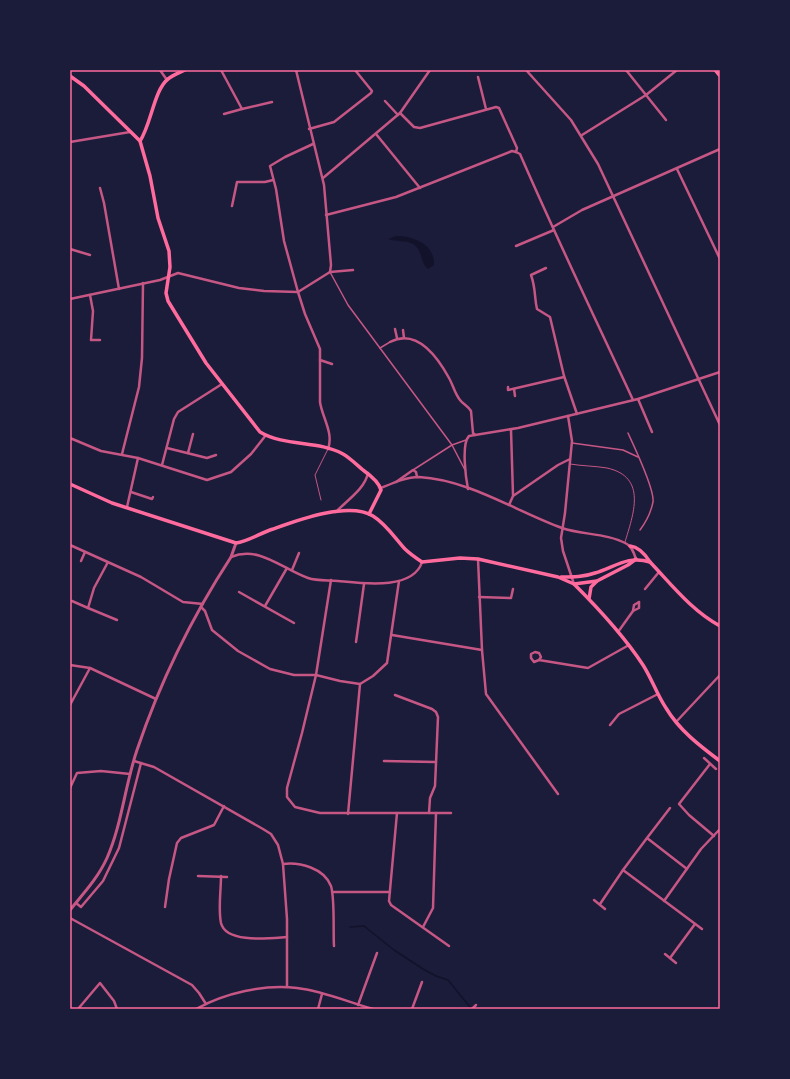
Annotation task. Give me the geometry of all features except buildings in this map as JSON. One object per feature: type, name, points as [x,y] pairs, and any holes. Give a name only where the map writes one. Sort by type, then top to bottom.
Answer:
[{"type":"main road","points":[[140,141],[145,134],[159,93],[167,80],[184,70]]},
{"type":"main road","points":[[715,70],[720,76]]},
{"type":"main road","points":[[70,76],[84,86],[140,141],[150,176],[158,218],[169,251],[169,277],[166,293],[170,304],[193,342],[222,384],[260,432],[284,441],[328,449],[343,454],[368,473],[381,488],[381,492],[369,514]]},
{"type":"main road","points":[[70,484],[112,502],[236,543],[244,542],[292,522],[325,514],[351,510],[369,514],[380,521],[406,550],[422,562],[460,558],[478,559],[558,577],[574,584],[589,599],[629,645],[644,667],[658,694],[676,722],[720,761]]},
{"type":"main road","points":[[630,546],[636,547],[643,552],[650,562],[687,603],[706,618],[720,626]]},
{"type":"main road","points":[[589,599],[591,587],[597,581],[628,565],[636,559]]},
{"type":"main road","points":[[558,577],[585,576],[627,560],[636,559],[650,562]]},
{"type":"main road","points":[[574,584],[597,581]]},
{"type":"street","points":[[160,70],[167,80]]},
{"type":"street","points":[[221,70],[242,109]]},
{"type":"street","points":[[296,70],[309,129],[323,178],[331,265],[330,272],[348,305],[452,445],[465,471]]},
{"type":"street","points":[[309,129],[334,122],[371,93],[372,91],[355,70]]},
{"type":"street","points":[[323,178],[399,114],[430,70]]},
{"type":"street","points":[[526,70],[559,104],[582,134],[614,198],[720,425]]},
{"type":"street","points":[[626,70],[666,120]]},
{"type":"street","points":[[582,134],[646,95],[677,70]]},
{"type":"street","points":[[478,77],[486,109]]},
{"type":"street","points":[[385,101],[414,127],[420,128],[486,109],[496,107],[499,108],[517,148],[516,152]]},
{"type":"street","points":[[224,114],[272,102]]},
{"type":"street","points":[[70,142],[130,132]]},
{"type":"street","points":[[376,134],[420,188]]},
{"type":"street","points":[[313,144],[284,157],[270,166],[283,235],[304,314],[320,349],[320,402],[321,410],[329,429],[330,446],[328,449]]},
{"type":"street","points":[[516,246],[553,228],[582,210],[614,198],[720,149]]},
{"type":"street","points":[[326,215],[394,198],[512,151],[520,154],[576,280],[633,400]]},
{"type":"street","points":[[678,168],[720,259]]},
{"type":"street","points":[[232,206],[237,182],[265,182],[273,180]]},
{"type":"street","points":[[100,188],[119,289]]},
{"type":"street","points":[[70,249],[90,255]]},
{"type":"street","points":[[546,268],[532,275],[536,290],[534,297],[537,309],[550,317],[564,376],[577,414]]},
{"type":"street","points":[[70,299],[160,280],[181,274],[240,288],[264,291],[298,292],[330,272],[353,270]]},
{"type":"street","points":[[122,454],[139,387],[142,358],[144,283]]},
{"type":"street","points":[[90,295],[93,311],[91,340],[100,340]]},
{"type":"street","points":[[395,329],[397,338]]},
{"type":"street","points":[[403,330],[404,338]]},
{"type":"street","points":[[380,348],[397,338],[404,338],[421,344],[434,355],[449,378],[460,401],[471,411],[473,433],[475,435]]},
{"type":"street","points":[[320,360],[332,364]]},
{"type":"street","points":[[396,482],[452,445],[466,440],[469,436],[511,430],[638,399],[720,372]]},
{"type":"street","points":[[508,387],[508,390],[514,389],[564,376]]},
{"type":"street","points":[[162,465],[174,419],[178,412],[222,384]]},
{"type":"street","points":[[514,389],[515,396]]},
{"type":"street","points":[[638,399],[652,432]]},
{"type":"street","points":[[568,416],[572,443],[561,538],[570,577],[574,584]]},
{"type":"street","points":[[509,505],[513,496],[511,430]]},
{"type":"street","points":[[628,433],[649,483],[654,501],[640,530]]},
{"type":"street","points":[[188,453],[193,434]]},
{"type":"street","points":[[70,438],[101,451],[138,458],[202,479],[215,478],[231,472],[239,466],[266,435]]},
{"type":"street","points":[[466,440],[465,471],[468,489]]},
{"type":"street","points":[[572,443],[623,450],[638,457]]},
{"type":"street","points":[[167,448],[207,458],[216,455]]},
{"type":"street","points":[[127,507],[138,458]]},
{"type":"street","points":[[513,496],[558,465],[570,459]]},
{"type":"street","points":[[413,470],[416,472],[417,477]]},
{"type":"street","points":[[336,512],[362,486],[366,481],[368,473]]},
{"type":"street","points":[[381,488],[396,482],[417,477],[446,482],[509,505],[563,528],[593,534],[625,543],[630,546],[636,559]]},
{"type":"street","points":[[131,492],[152,499],[152,497]]},
{"type":"street","points":[[70,910],[88,890],[107,859],[134,761],[156,700],[178,647],[231,557],[236,543]]},
{"type":"street","points":[[70,545],[149,581],[183,602],[203,604]]},
{"type":"street","points":[[81,561],[85,552]]},
{"type":"street","points":[[231,557],[246,552],[308,578],[364,584],[399,581],[416,571],[422,562]]},
{"type":"street","points":[[292,570],[299,553]]},
{"type":"street","points":[[478,559],[482,650],[486,694],[558,794]]},
{"type":"street","points":[[88,608],[94,588],[108,562]]},
{"type":"street","points":[[265,606],[287,568]]},
{"type":"street","points":[[645,589],[659,572]]},
{"type":"street","points":[[331,580],[316,675],[287,788],[287,797],[294,807],[306,811],[348,814],[451,813]]},
{"type":"street","points":[[201,608],[205,612],[212,630],[238,651],[270,669],[294,676],[316,675],[360,684],[373,676],[387,663],[399,581]]},
{"type":"street","points":[[356,642],[364,584]]},
{"type":"street","points":[[480,598],[511,598],[513,589]]},
{"type":"street","points":[[239,592],[294,622]]},
{"type":"street","points":[[72,601],[117,620]]},
{"type":"street","points":[[618,632],[633,611]]},
{"type":"street","points":[[392,635],[482,650]]},
{"type":"street","points":[[540,660],[541,657],[539,653],[535,652],[532,654],[532,661],[540,660],[588,668],[629,645]]},
{"type":"street","points":[[70,665],[90,668],[156,700]]},
{"type":"street","points":[[70,705],[90,668]]},
{"type":"street","points":[[676,722],[720,675]]},
{"type":"street","points":[[348,814],[360,684]]},
{"type":"street","points":[[611,725],[619,714],[658,694]]},
{"type":"street","points":[[395,695],[436,712],[438,717],[435,786],[430,798],[429,813]]},
{"type":"street","points":[[704,758],[716,769]]},
{"type":"street","points":[[134,761],[154,767],[271,834],[278,845],[283,864],[287,938],[287,987]]},
{"type":"street","points":[[384,761],[436,762]]},
{"type":"street","points":[[76,903],[81,907],[103,881],[119,848],[141,763]]},
{"type":"street","points":[[710,764],[678,804],[714,836]]},
{"type":"street","points":[[70,788],[77,773],[101,771],[130,774]]},
{"type":"street","points":[[165,907],[169,879],[177,843],[181,838],[214,825],[224,806]]},
{"type":"street","points":[[600,904],[623,870],[670,808]]},
{"type":"street","points":[[397,813],[389,901],[391,905],[449,946]]},
{"type":"street","points":[[423,927],[433,908],[436,813]]},
{"type":"street","points":[[664,901],[701,849],[720,829]]},
{"type":"street","points":[[647,838],[687,869]]},
{"type":"street","points":[[283,864],[299,863],[326,878],[332,892],[334,946]]},
{"type":"street","points":[[623,870],[702,929]]},
{"type":"street","points":[[198,876],[227,877]]},
{"type":"street","points":[[221,876],[221,924],[228,932],[242,938],[287,938]]},
{"type":"street","points":[[332,892],[390,892]]},
{"type":"street","points":[[594,900],[605,909]]},
{"type":"street","points":[[70,918],[192,985],[200,993],[206,1004]]},
{"type":"street","points":[[670,958],[696,924]]},
{"type":"street","points":[[358,1005],[377,953]]},
{"type":"street","points":[[665,954],[676,963]]},
{"type":"street","points":[[412,1009],[422,982]]},
{"type":"street","points":[[78,1009],[100,983],[114,1002],[117,1009]]},
{"type":"street","points":[[196,1009],[241,992],[287,987],[322,994],[373,1009]]},
{"type":"street","points":[[318,1009],[322,994]]},
{"type":"street","points":[[472,1009],[476,1005]]},
{"type":"lane","points":[[321,500],[314,475],[328,449]]},
{"type":"lane","points":[[570,464],[608,468],[622,474],[629,480],[634,489],[635,498],[625,543]]},
{"type":"lane","points":[[324,509],[325,514]]},
{"type":"shaded area","points":[[396,236],[403,236],[422,243],[431,252],[434,265],[428,269],[425,266],[418,250],[413,244],[388,239]]},
{"type":"waterway","points":[[350,927],[364,926],[394,950],[423,969],[448,980],[470,1007]]}]
